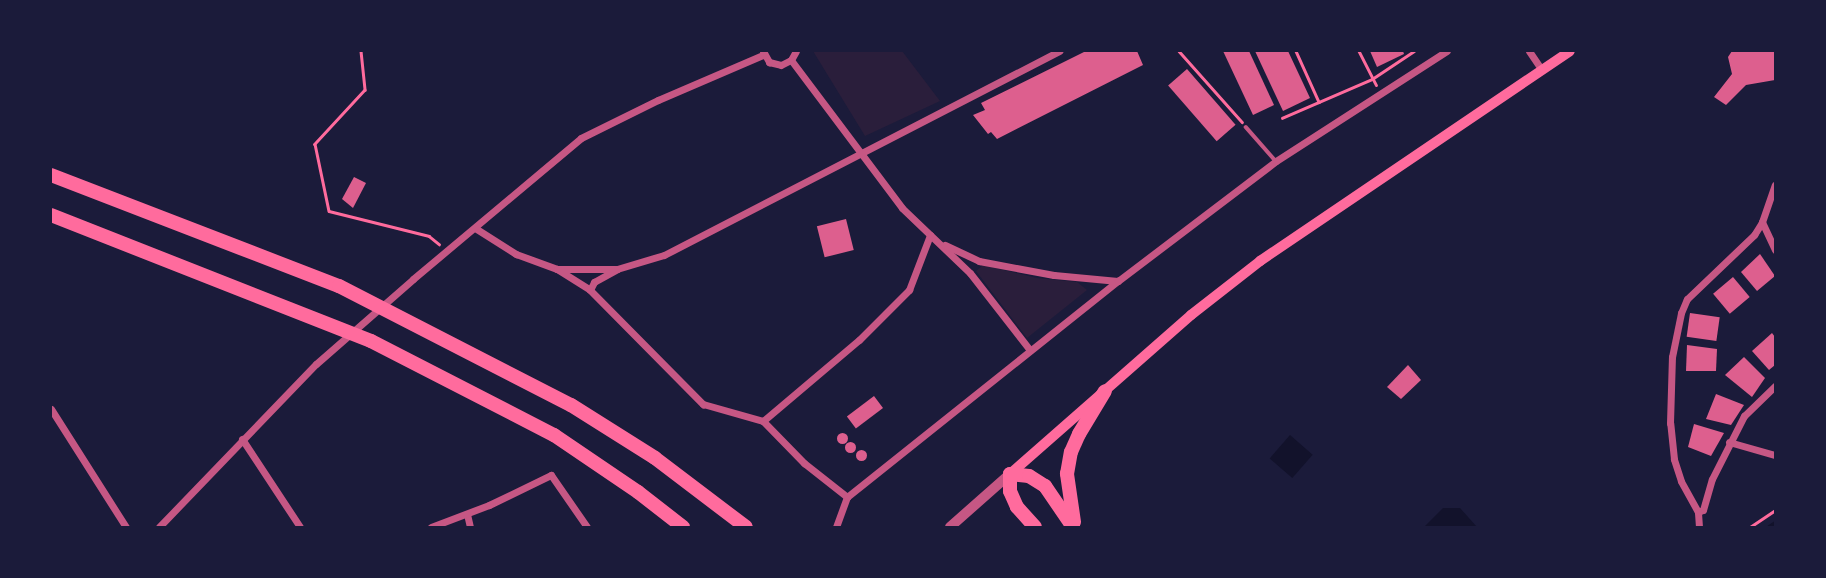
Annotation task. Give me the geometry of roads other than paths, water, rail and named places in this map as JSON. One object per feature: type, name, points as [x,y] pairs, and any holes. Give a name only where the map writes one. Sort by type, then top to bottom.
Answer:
[{"type":"highway","points":[[51,175],[339,286],[572,405],[655,458],[744,526]]},
{"type":"highway","points":[[51,215],[372,341],[554,435],[638,492],[683,527]]},
{"type":"highway","points":[[1074,527],[1067,474],[1071,452],[1105,391]]},
{"type":"highway","points":[[1035,527],[1017,507],[1010,491],[1010,474],[1030,476],[1045,486],[1074,527]]},
{"type":"main road","points":[[1010,474],[1191,315],[1260,261],[1570,51]]},
{"type":"street","points":[[159,527],[316,364],[581,138],[763,53],[775,64],[790,60],[796,51]]},
{"type":"street","points":[[590,290],[594,282],[617,269],[664,255],[1060,51]]},
{"type":"street","points":[[836,527],[847,497],[1118,281],[1276,161],[1447,51]]},
{"type":"street","points":[[1529,51],[1542,70]]},
{"type":"street","points":[[790,60],[902,208],[970,273],[1030,351]]},
{"type":"street","points":[[1699,527],[1698,512],[1681,481],[1674,459],[1670,423],[1672,357],[1681,313],[1687,299],[1716,267],[1754,235],[1762,222],[1775,185]]},
{"type":"street","points":[[1762,222],[1775,250]]},
{"type":"street","points":[[475,228],[516,254],[557,269],[590,290],[703,404],[763,421],[804,463],[847,497]]},
{"type":"street","points":[[763,421],[859,340],[909,290],[930,234]]},
{"type":"street","points":[[939,242],[979,261],[1054,275],[1118,281]]},
{"type":"street","points":[[970,273],[979,261]]},
{"type":"street","points":[[557,269],[617,269]]},
{"type":"street","points":[[1698,512],[1703,510],[1729,442],[1744,416],[1775,386]]},
{"type":"street","points":[[51,409],[126,527]]},
{"type":"street","points":[[242,439],[300,527]]},
{"type":"street","points":[[1729,442],[1775,455]]},
{"type":"street","points":[[950,527],[1010,474]]},
{"type":"street","points":[[430,527],[467,514],[551,475],[587,527]]},
{"type":"street","points":[[467,514],[470,527]]},
{"type":"lane","points":[[1246,127],[1276,161]]},
{"type":"waterway","points":[[1769,527],[1775,523]]}]
